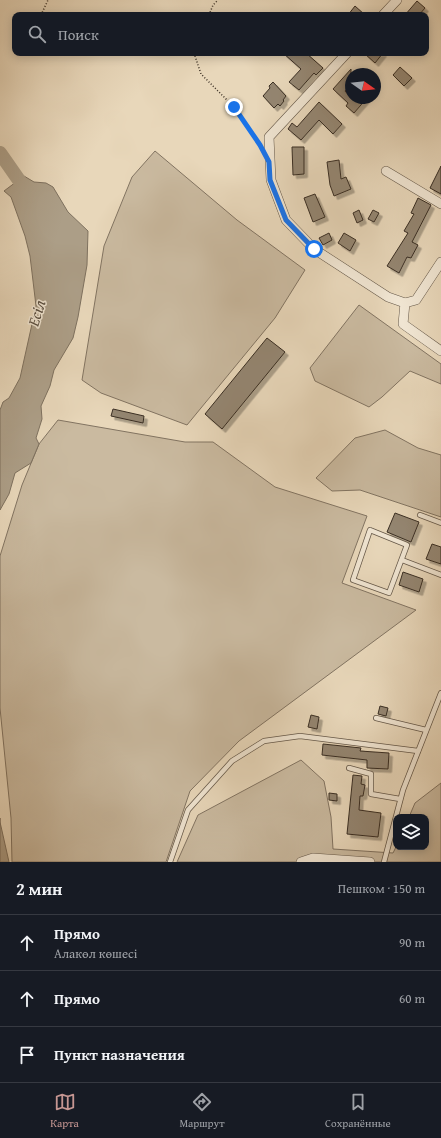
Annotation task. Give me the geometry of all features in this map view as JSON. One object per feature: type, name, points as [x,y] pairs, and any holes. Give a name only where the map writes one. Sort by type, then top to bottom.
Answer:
[{"type":"street","points":[[386,12],[397,0]]},
{"type":"street","points":[[344,56],[269,137],[270,180],[286,220],[314,249],[388,297],[405,303],[416,300],[441,262]]},
{"type":"street","points":[[386,171],[441,204]]},
{"type":"street","points":[[405,303],[403,324],[441,351]]},
{"type":"street","points":[[301,862],[313,858],[370,862]]},
{"type":"lane","points":[[420,514],[441,523]]},
{"type":"lane","points":[[370,530],[407,545],[402,560],[389,593],[353,580],[370,530]]},
{"type":"lane","points":[[402,560],[441,575]]},
{"type":"lane","points":[[384,862],[400,799],[441,693]]},
{"type":"lane","points":[[376,718],[426,730]]},
{"type":"lane","points":[[170,862],[188,810],[232,761],[264,741],[300,736],[418,751]]},
{"type":"lane","points":[[349,768],[371,774],[371,794],[400,799]]},
{"type":"path","points":[[42,12],[48,0]]},
{"type":"path","points":[[210,12],[213,5],[218,0]]},
{"type":"path","points":[[195,56],[201,74],[234,107],[260,145],[269,162]]},
{"type":"shaded area","points":[[155,151],[237,220],[305,270],[275,318],[187,425],[101,393],[82,380],[104,246],[132,177]]},
{"type":"shaded area","points":[[359,305],[441,364],[441,384],[410,371],[369,407],[315,381],[310,368]]},
{"type":"shaded area","points":[[58,420],[185,442],[213,442],[275,487],[367,516],[342,583],[416,610],[239,741],[190,791],[166,862],[12,862],[11,818],[0,708],[0,556],[22,485],[39,444]]},
{"type":"shaded area","points":[[385,430],[418,448],[441,455],[441,517],[360,490],[332,491],[316,478],[355,438]]},
{"type":"shaded area","points":[[301,760],[324,781],[331,817],[333,849],[393,853],[394,850],[429,850],[429,814],[410,814],[415,803],[441,783],[441,862],[177,862],[198,815]]},
{"type":"water","points":[[24,176],[34,182],[46,183],[53,187],[68,212],[88,231],[87,265],[73,338],[54,370],[50,386],[41,406],[42,419],[36,438],[39,444],[31,463],[15,473],[9,494],[0,510],[0,410],[3,402],[9,398],[20,378],[36,306],[30,256],[25,236],[11,197],[4,191]]},
{"type":"water","points":[[0,822],[9,862],[0,862]]},
{"type":"building","points":[[417,1],[425,8],[422,12],[408,12]]},
{"type":"building","points":[[355,6],[362,12],[350,12]]},
{"type":"building","points":[[286,56],[309,56],[323,68],[316,75],[314,73],[299,90],[289,82],[301,69]]},
{"type":"building","points":[[367,56],[381,56],[375,63]]},
{"type":"building","points":[[400,67],[412,78],[404,86],[393,75]]},
{"type":"building","points":[[345,76],[345,100],[333,89]]},
{"type":"building","points":[[273,82],[286,96],[280,106],[278,104],[274,108],[263,96]]},
{"type":"building","points":[[319,102],[342,124],[333,134],[319,120],[301,140],[288,129],[292,123],[297,127]]},
{"type":"building","points":[[347,104],[362,104],[354,113],[346,106]]},
{"type":"building","points":[[292,147],[304,147],[304,174],[293,175]]},
{"type":"building","points":[[339,160],[341,179],[346,177],[351,189],[334,196],[330,185],[327,162]]},
{"type":"building","points":[[441,166],[441,194],[430,188]]},
{"type":"building","points":[[315,194],[325,217],[313,222],[304,198]]},
{"type":"building","points":[[418,198],[431,205],[412,242],[418,245],[411,258],[407,257],[399,273],[387,266],[408,233],[404,231],[414,214],[411,213]]},
{"type":"building","points":[[359,210],[363,220],[357,223],[353,213]]},
{"type":"building","points":[[373,210],[379,213],[374,222],[368,219]]},
{"type":"building","points":[[329,233],[332,240],[323,245],[319,238]]},
{"type":"building","points":[[344,233],[356,240],[350,251],[338,243]]},
{"type":"building","points":[[267,338],[285,352],[222,429],[205,414]]},
{"type":"building","points":[[113,409],[144,416],[143,423],[111,416]]},
{"type":"building","points":[[395,513],[419,522],[411,542],[387,532]]},
{"type":"building","points":[[432,544],[441,547],[441,564],[426,559]]},
{"type":"building","points":[[403,572],[423,579],[419,592],[399,585]]},
{"type":"building","points":[[380,706],[388,708],[386,716],[378,714]]},
{"type":"building","points":[[311,715],[319,717],[317,729],[308,727]]},
{"type":"building","points":[[323,744],[361,748],[360,751],[389,753],[388,769],[367,768],[367,760],[322,755]]},
{"type":"building","points":[[353,775],[362,776],[361,784],[365,785],[363,796],[360,796],[359,810],[381,813],[378,837],[347,834]]},
{"type":"building","points":[[329,793],[337,794],[337,801],[329,800]]},
{"type":"waterway","name":"Есіл","points":[[0,153],[30,196]]},
{"type":"route","points":[[234,107],[260,145],[269,162],[270,180],[286,220],[314,249]]}]
